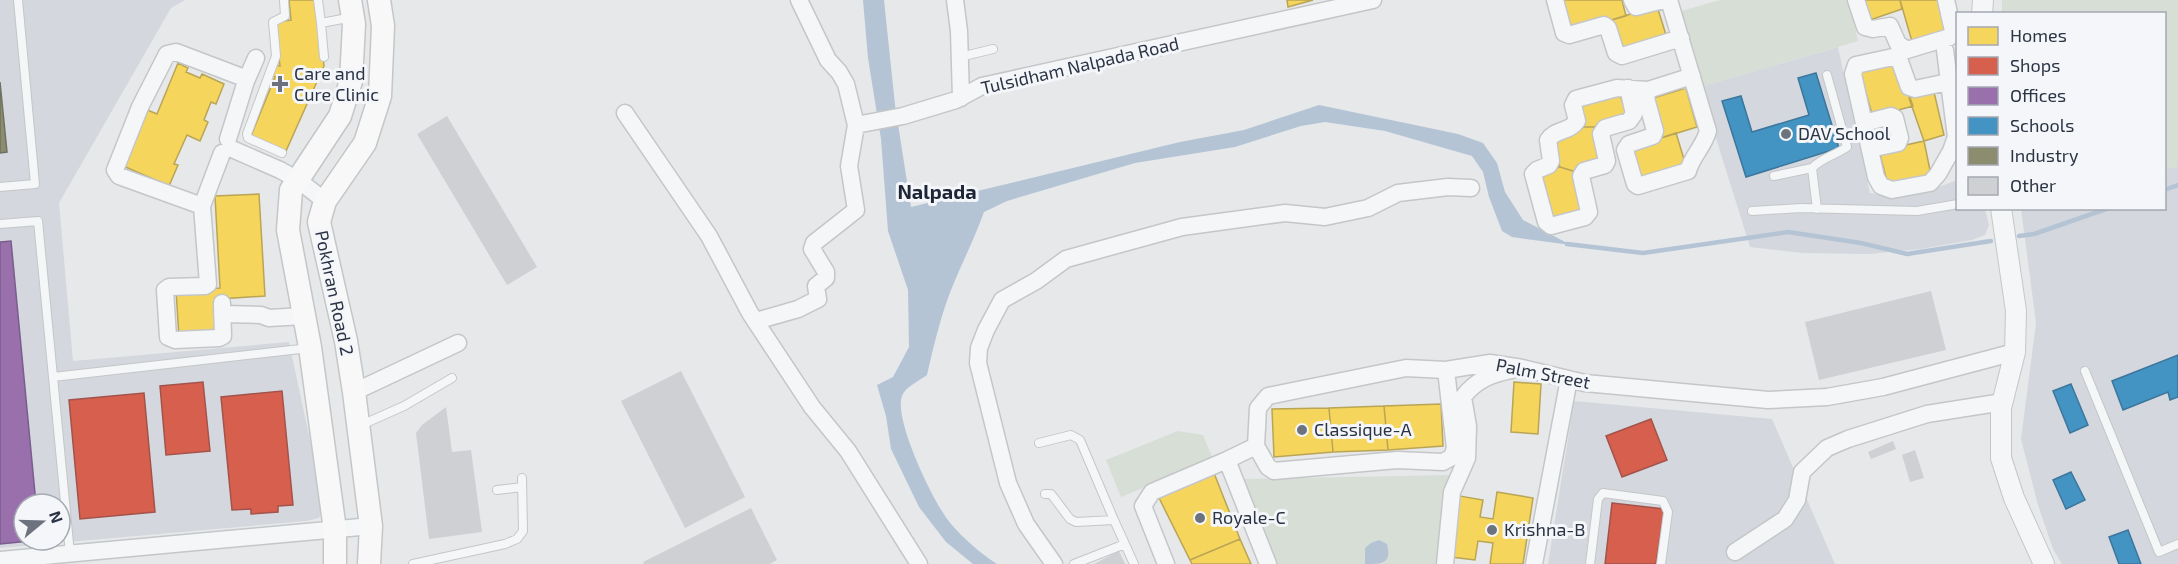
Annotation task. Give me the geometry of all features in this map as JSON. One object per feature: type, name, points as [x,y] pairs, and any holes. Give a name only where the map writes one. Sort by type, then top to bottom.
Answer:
[{"type":"main road","name":"Pokhran Road 2","points":[[369,564],[371,526],[354,392],[346,341],[319,222],[325,201],[365,143],[380,96],[383,26],[379,0]]},
{"type":"main road","name":"Pokhran Road 2","points":[[335,564],[335,530],[310,347],[288,231],[291,190],[340,116],[351,81],[352,9]]},
{"type":"street","points":[[756,321],[798,309],[818,299],[816,286],[826,278],[826,272],[812,249],[814,243],[856,210],[849,166],[856,125],[846,84],[828,60],[799,0]]},
{"type":"street","points":[[956,0],[961,98]]},
{"type":"street","name":"Tulsidham Nalpada Road","points":[[856,125],[903,116],[961,98],[982,86],[1373,0]]},
{"type":"street","points":[[1556,0],[1564,33],[1569,35],[1604,25],[1608,28],[1616,53],[1622,56],[1681,38]]},
{"type":"street","points":[[1632,0],[1636,7],[1663,0]]},
{"type":"street","points":[[1648,90],[1646,98],[1655,131],[1653,136],[1629,144],[1625,150],[1635,184],[1638,186],[1688,171],[1690,163],[1706,139],[1708,130],[1669,0]]},
{"type":"street","points":[[1856,0],[1865,27],[1873,29],[1890,26],[1898,44],[1907,50],[1950,37],[1953,31],[1946,0]]},
{"type":"street","points":[[1882,26],[1893,49],[1906,58],[1951,48],[1948,82],[1956,137],[1946,159],[1930,183],[1892,190],[1881,186],[1876,177],[1853,74],[1856,66],[1893,57],[1899,59],[1909,87],[1915,89],[1948,82]]},
{"type":"street","points":[[202,206],[119,176],[115,170],[140,107],[167,54],[176,52],[247,80]]},
{"type":"street","points":[[256,58],[247,80],[228,147],[202,206],[208,284],[206,286],[169,287],[165,290],[168,338],[175,340],[223,336],[222,309],[269,318],[304,316]]},
{"type":"street","points":[[1628,88],[1634,114],[1629,121],[1605,128],[1601,134],[1607,161],[1605,165],[1584,171],[1581,176],[1589,212],[1585,217],[1551,226],[1546,222],[1533,174],[1549,165],[1551,161],[1548,140],[1552,134],[1574,127],[1577,121],[1573,105],[1576,99],[1617,88],[1628,88],[1648,90],[1692,76]]},
{"type":"street","points":[[625,113],[709,237],[756,321],[812,407],[848,451],[919,564]]},
{"type":"street","points":[[1864,123],[1891,116],[1895,118],[1900,138],[1898,142],[1870,150]]},
{"type":"street","points":[[228,147],[298,180],[325,201]]},
{"type":"street","points":[[1054,564],[1026,524],[1008,483],[978,363],[979,348],[1002,300],[1036,281],[1066,259],[1182,227],[1285,213],[1325,217],[1368,207],[1398,193],[1471,188]]},
{"type":"street","points":[[2001,210],[2016,311],[2014,352],[2003,402],[2001,458],[2013,498],[2044,564]]},
{"type":"street","points":[[354,392],[458,343]]},
{"type":"street","name":"Palm Street","points":[[1256,446],[1258,408],[1268,396],[1406,369],[1446,370],[1490,363],[1585,383],[1768,400],[1827,397],[1883,387],[2014,352]]},
{"type":"street","points":[[1445,564],[1452,492],[1467,458],[1468,426],[1463,397],[1473,384],[1492,374],[1522,368]]},
{"type":"street","points":[[1166,564],[1143,506],[1152,492],[1256,446],[1268,467],[1274,471],[1397,460],[1443,462],[1452,458],[1455,448],[1446,370]]},
{"type":"street","points":[[1534,564],[1569,379]]},
{"type":"street","points":[[1736,552],[1785,519],[1797,500],[1802,472],[1827,448],[1927,414],[2003,402]]},
{"type":"street","points":[[1227,460],[1268,564]]},
{"type":"street","points":[[0,560],[371,526]]},
{"type":"lane","points":[[0,187],[35,184],[18,0]]},
{"type":"lane","points":[[282,153],[248,138],[247,134],[276,56],[273,22],[285,16],[284,0]]},
{"type":"lane","points":[[318,0],[324,57]]},
{"type":"lane","points":[[321,23],[352,9]]},
{"type":"lane","points":[[960,57],[993,49]]},
{"type":"lane","points":[[1774,176],[1812,168],[1822,159],[1839,153],[1846,147],[1827,75]]},
{"type":"lane","points":[[1812,168],[1817,209]]},
{"type":"lane","points":[[1752,211],[1817,209],[1917,211],[1956,204]]},
{"type":"lane","points":[[0,224],[38,221],[70,554]]},
{"type":"lane","points":[[53,377],[310,347]]},
{"type":"lane","points":[[2085,371],[2159,552],[2178,544]]},
{"type":"lane","points":[[358,426],[404,406],[452,378]]},
{"type":"lane","points":[[1039,443],[1071,435],[1080,440],[1134,564]]},
{"type":"lane","points":[[413,564],[494,547],[517,539],[523,531],[522,482],[497,490]]},
{"type":"lane","points":[[1590,564],[1598,499],[1603,493],[1663,501],[1668,512],[1661,564]]},
{"type":"lane","points":[[1044,494],[1051,494],[1070,519],[1076,522],[1114,520]]},
{"type":"lane","points":[[1074,564],[1125,544]]},
{"type":"shaded area","points":[[0,0],[185,0],[171,8],[59,203],[73,361],[289,342],[324,506],[319,518],[306,521],[72,542],[72,492],[12,492],[12,547],[0,548]]},
{"type":"shaded area","points":[[1720,0],[1849,0],[1858,41],[1700,87],[1678,12]]},
{"type":"shaded area","points":[[2002,0],[2178,0],[2178,167],[2166,169],[2166,12],[2002,12]]},
{"type":"shaded area","name":"DAV School","points":[[1838,47],[1870,193],[1893,196],[1934,189],[1956,180],[1956,210],[1985,210],[1989,225],[1985,235],[1972,240],[1921,249],[1868,254],[1803,253],[1750,247],[1700,87]]},
{"type":"shaded area","points":[[2178,167],[2178,564],[2062,564],[2053,549],[2038,505],[2021,439],[2036,323],[2021,210],[2166,210],[2166,169]]},
{"type":"shaded area","points":[[1574,401],[1772,419],[1835,564],[1548,564]]},
{"type":"shaded area","points":[[1178,431],[1203,435],[1213,459],[1121,497],[1106,460]]},
{"type":"shaded area","points":[[1450,475],[1438,564],[1275,564],[1241,479]]},
{"type":"water","points":[[863,0],[884,0],[895,105],[911,207],[1180,142],[1244,130],[1319,105],[1458,134],[1483,143],[1497,163],[1505,192],[1523,220],[1571,245],[1512,237],[1502,231],[1489,197],[1483,172],[1472,156],[1385,131],[1325,122],[1301,126],[1235,147],[1135,163],[1007,201],[984,212],[949,296],[927,375],[904,393],[901,407],[909,442],[935,500],[951,524],[997,564],[973,564],[946,542],[919,507],[891,449],[886,416],[877,385],[893,377],[909,347],[908,290],[888,231],[881,139],[868,58]]},
{"type":"water","points":[[1379,540],[1387,544],[1387,559],[1381,563],[1365,564],[1365,548]]},
{"type":"building: Homes","points":[[289,0],[316,0],[324,66],[286,151],[251,136],[275,77],[270,75],[276,65],[280,66],[275,22],[291,20]]},
{"type":"building: Homes","points":[[1287,0],[1313,0],[1288,7]]},
{"type":"building: Homes","points":[[1562,0],[1622,0],[1626,16],[1572,31]]},
{"type":"building: Homes","points":[[1864,0],[1900,0],[1902,9],[1870,20]]},
{"type":"building: Homes","points":[[1900,0],[1939,0],[1947,35],[1913,45]]},
{"type":"building: Homes","points":[[1657,6],[1667,38],[1621,53],[1611,20]]},
{"type":"building: Homes","points":[[1896,60],[1913,106],[1873,117],[1859,70]]},
{"type":"building: Homes","points":[[178,63],[188,68],[186,72],[200,78],[202,74],[224,84],[216,104],[211,102],[204,120],[208,122],[200,141],[187,135],[174,164],[178,165],[169,186],[121,165],[145,109],[157,114]]},
{"type":"building: Homes","points":[[1686,88],[1697,127],[1661,138],[1650,99]]},
{"type":"building: Homes","points":[[1619,92],[1628,118],[1594,127],[1584,127],[1577,105]]},
{"type":"building: Homes","points":[[1934,92],[1944,135],[1924,141],[1909,98]]},
{"type":"building: Homes","points":[[1584,127],[1594,127],[1603,161],[1573,171],[1560,167],[1550,143]]},
{"type":"building: Homes","points":[[1676,133],[1687,169],[1640,184],[1630,148]]},
{"type":"building: Homes","points":[[1924,141],[1931,175],[1888,185],[1879,151]]},
{"type":"building: Homes","points":[[1560,167],[1573,171],[1585,211],[1549,220],[1537,173]]},
{"type":"building: Homes","points":[[259,194],[265,296],[220,299],[220,335],[179,337],[176,290],[220,288],[215,196]]},
{"type":"building: Homes","points":[[1514,382],[1541,384],[1538,434],[1511,432]]},
{"type":"building: Homes","points":[[1441,404],[1443,446],[1388,450],[1384,406]]},
{"type":"building: Homes","points":[[1384,406],[1388,450],[1333,452],[1329,408]]},
{"type":"building: Homes","name":"Classique-A","points":[[1329,408],[1333,452],[1274,457],[1272,409]]},
{"type":"building: Homes","name":"Royale-C","points":[[1214,473],[1240,539],[1190,560],[1158,496]]},
{"type":"building: Homes","name":"Krishna-B","points":[[1497,492],[1533,498],[1523,564],[1490,564],[1493,543],[1478,541],[1475,560],[1451,557],[1460,496],[1483,500],[1480,517],[1493,519]]},
{"type":"building: Homes","points":[[1240,539],[1251,564],[1192,564],[1190,560]]},
{"type":"building: Shops","points":[[203,382],[210,451],[166,455],[160,386]]},
{"type":"building: Shops","points":[[282,391],[293,505],[278,506],[278,512],[251,514],[251,509],[232,510],[221,397]]},
{"type":"building: Shops","points":[[144,393],[155,512],[80,519],[69,400]]},
{"type":"building: Shops","points":[[1651,419],[1667,460],[1622,477],[1606,436]]},
{"type":"building: Shops","points":[[1612,503],[1664,509],[1656,564],[1605,564]]},
{"type":"building: Offices","points":[[11,241],[35,492],[12,492],[12,543],[0,544],[0,242]]},
{"type":"building: Schools","points":[[1816,73],[1839,148],[1746,177],[1722,101],[1741,96],[1752,132],[1809,115],[1798,78]]},
{"type":"building: Schools","points":[[2178,355],[2178,397],[2170,400],[2168,392],[2123,410],[2112,381]]},
{"type":"building: Schools","points":[[2071,384],[2088,425],[2070,433],[2053,391]]},
{"type":"building: Schools","points":[[2071,472],[2085,500],[2066,509],[2053,480]]},
{"type":"building: Schools","points":[[2128,530],[2141,564],[2119,564],[2109,537]]},
{"type":"building: Industry","points":[[0,82],[7,152],[0,153]]},
{"type":"building: Other","points":[[447,116],[537,267],[507,285],[417,134]]},
{"type":"building: Other","points":[[1931,291],[1946,350],[1819,380],[1805,322]]},
{"type":"building: Other","points":[[681,371],[745,497],[685,528],[621,401]]},
{"type":"building: Other","points":[[446,407],[452,452],[471,450],[482,532],[429,539],[416,433],[422,425]]},
{"type":"building: Other","points":[[1893,441],[1896,449],[1871,459],[1868,452]]},
{"type":"building: Other","points":[[1915,450],[1924,478],[1910,482],[1902,455]]},
{"type":"building: Other","points":[[751,508],[777,560],[770,564],[644,564],[643,562]]},
{"type":"building: Other","points":[[1119,551],[1125,564],[1094,564]]},
{"type":"waterway","points":[[2166,189],[2178,185]]},
{"type":"waterway","points":[[2019,236],[2034,234],[2103,210]]},
{"type":"waterway","points":[[1567,244],[1643,253],[1788,232],[1861,243],[1907,254],[1991,241]]},
{"type":"place","name":"Care and Cure Clinic","points":[[280,84]]},
{"type":"place","name":"DAV School","points":[[1786,134]]},
{"type":"place","name":"Classique-A","points":[[1302,430]]},
{"type":"place","name":"Royale-C","points":[[1200,518]]},
{"type":"place","name":"Krishna-B","points":[[1492,530]]},
{"type":"district","name":"Nalpada","points":[[937,192]]}]
